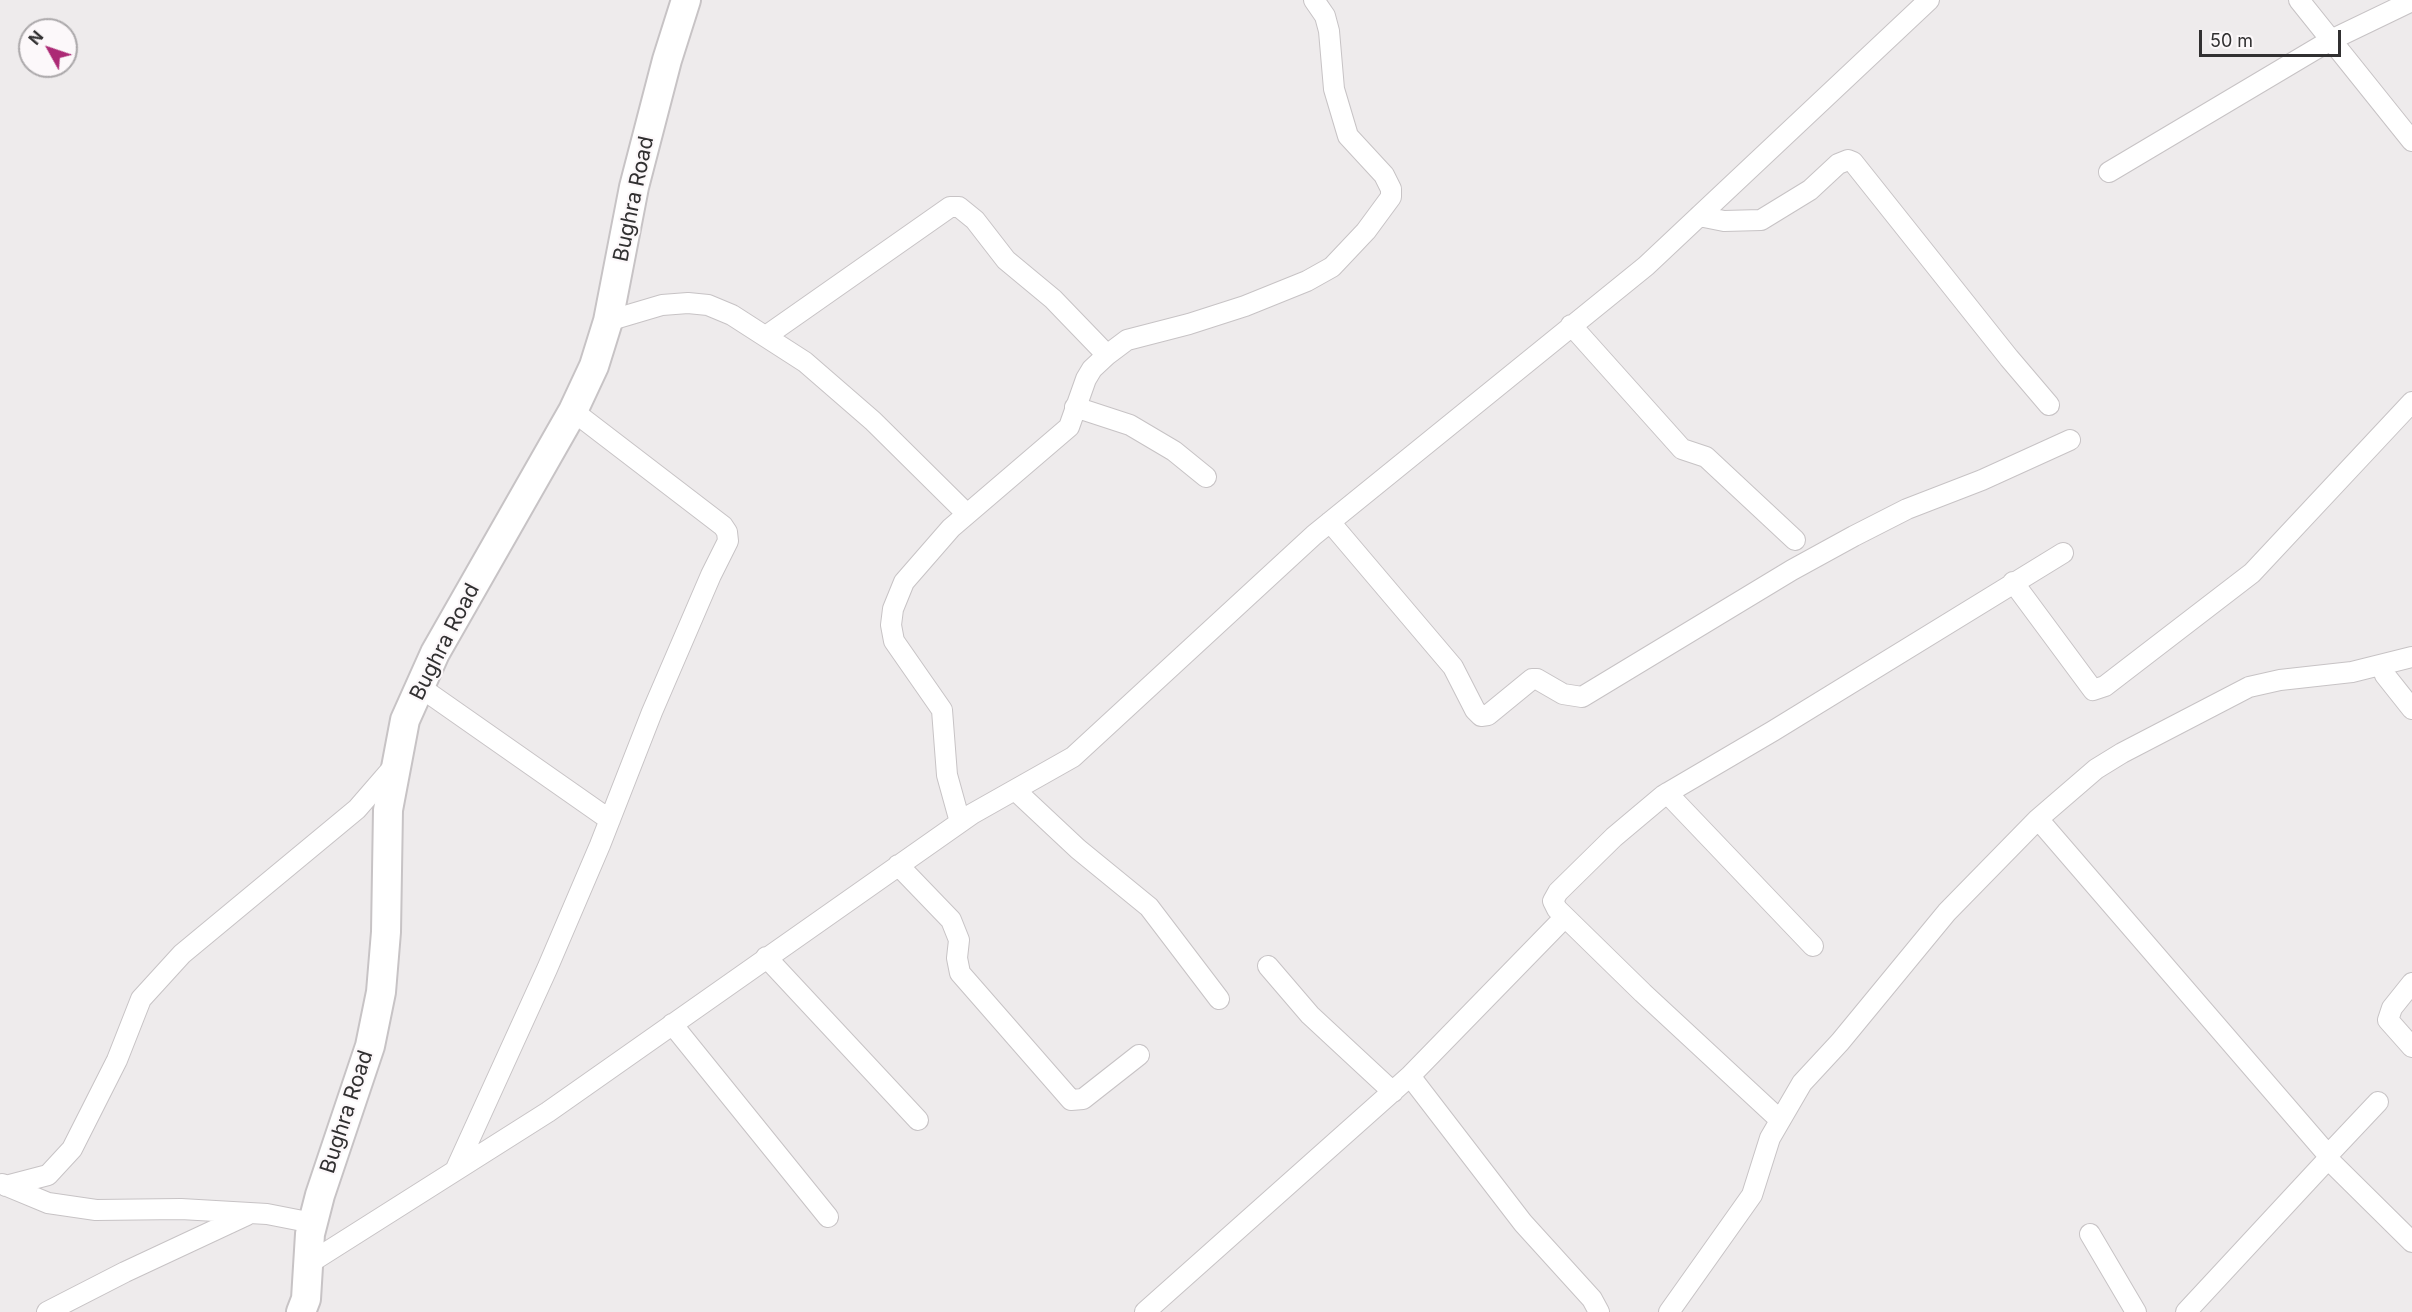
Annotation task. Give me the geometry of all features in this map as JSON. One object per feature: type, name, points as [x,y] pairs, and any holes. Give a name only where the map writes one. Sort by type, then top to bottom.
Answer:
[{"type":"street","name":"Bughra Road","points":[[302,1312],[306,1299],[310,1234],[320,1195],[370,1046],[381,992],[386,933],[388,810],[405,720],[435,653],[573,411],[594,366],[608,321],[634,187],[667,60],[686,0]]},
{"type":"street","points":[[960,822],[947,775],[942,710],[894,641],[891,625],[893,609],[904,582],[935,544],[1069,427],[1086,380],[1092,369],[1107,355],[1127,340],[1245,306],[1307,281],[1332,267],[1366,231],[1390,197],[1391,189],[1384,175],[1348,136],[1334,89],[1329,31],[1325,16],[1314,0]]},
{"type":"street","points":[[308,1264],[548,1112],[960,822],[1073,757],[1330,522],[1571,325],[1646,267],[1929,0]]},
{"type":"street","points":[[2299,0],[2412,141]]},
{"type":"street","points":[[2109,172],[2331,40],[2412,1]]},
{"type":"street","points":[[1699,216],[1724,221],[1761,220],[1810,190],[1838,164],[1848,160],[1853,162],[2049,405]]},
{"type":"street","points":[[766,336],[950,207],[958,207],[975,220],[1006,260],[1053,299],[1107,355]]},
{"type":"street","points":[[608,321],[662,305],[688,303],[708,305],[732,315],[805,362],[873,421],[967,514]]},
{"type":"street","points":[[1571,325],[1682,449],[1706,457],[1795,540]]},
{"type":"street","points":[[2013,582],[2093,690],[2105,686],[2252,573],[2412,402]]},
{"type":"street","points":[[1076,407],[1130,424],[1174,451],[1206,477]]},
{"type":"street","points":[[455,1172],[547,969],[610,820],[652,712],[728,541],[727,532],[723,526],[573,411]]},
{"type":"street","points":[[1330,522],[1453,667],[1481,716],[1488,715],[1532,679],[1537,679],[1563,694],[1582,697],[1792,570],[1854,536],[1907,509],[1982,480],[2070,440]]},
{"type":"street","points":[[1780,1120],[1557,909],[1554,901],[1558,892],[1629,824],[1667,793],[1773,731],[2063,553]]},
{"type":"street","points":[[1669,1312],[1752,1195],[1770,1138],[1802,1083],[1840,1042],[1947,912],[2038,819],[2096,769],[2122,753],[2249,687],[2280,680],[2352,672],[2412,657]]},
{"type":"street","points":[[2382,666],[2395,689],[2412,709]]},
{"type":"street","points":[[420,687],[610,820]]},
{"type":"street","points":[[3,1184],[48,1175],[72,1149],[117,1060],[141,999],[182,954],[357,809],[397,762]]},
{"type":"street","points":[[1015,790],[1078,849],[1149,907],[1219,999]]},
{"type":"street","points":[[1667,793],[1813,946]]},
{"type":"street","points":[[2038,819],[2328,1157],[2412,1242]]},
{"type":"street","points":[[897,865],[951,920],[959,940],[957,958],[960,974],[1071,1100],[1083,1099],[1139,1055]]},
{"type":"street","points":[[1145,1312],[1393,1092],[1565,917]]},
{"type":"street","points":[[766,957],[918,1120]]},
{"type":"street","points":[[1268,966],[1310,1015],[1393,1092]]},
{"type":"street","points":[[2412,983],[2392,1008],[2388,1020],[2412,1047]]},
{"type":"street","points":[[672,1024],[828,1217]]},
{"type":"street","points":[[1410,1076],[1523,1223],[1592,1299],[1599,1312]]},
{"type":"street","points":[[2186,1312],[2378,1102]]},
{"type":"street","points":[[3,1184],[48,1203],[96,1210],[181,1209],[252,1213],[313,1223]]},
{"type":"street","points":[[47,1312],[168,1251],[252,1213]]},
{"type":"street","points":[[2090,1234],[2136,1312]]}]
